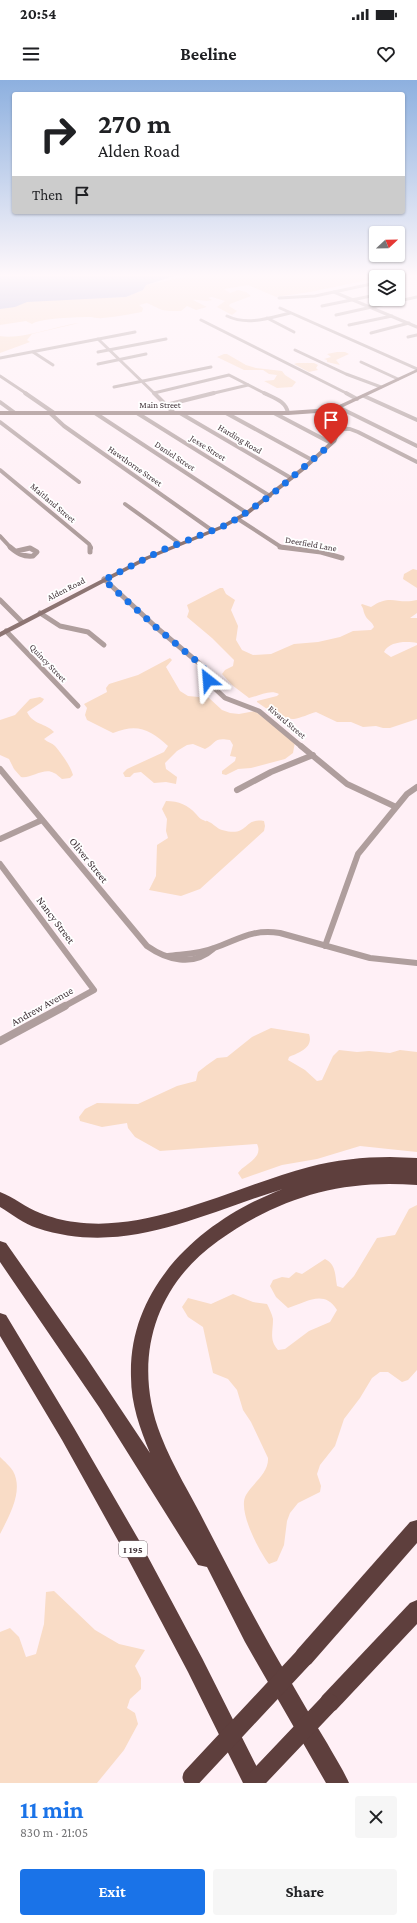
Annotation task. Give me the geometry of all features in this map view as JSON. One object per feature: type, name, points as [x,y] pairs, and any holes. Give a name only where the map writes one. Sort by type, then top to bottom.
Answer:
[{"type":"highway","points":[[0,1199],[23,1213],[49,1224],[78,1230],[108,1232],[152,1225],[324,1170],[369,1164],[417,1164]]},
{"type":"highway","points":[[256,1642],[167,1468],[147,1420],[143,1407],[139,1364],[142,1339],[148,1316],[163,1286],[184,1260],[213,1235],[247,1213],[286,1196],[334,1182],[378,1177],[417,1178]]},
{"type":"highway","points":[[0,1249],[123,1426],[256,1642],[338,1783]]},
{"type":"highway","name":"I 195","points":[[0,1321],[48,1400],[125,1534],[214,1703],[254,1783]]},
{"type":"highway","points":[[189,1780],[304,1657],[417,1529]]},
{"type":"highway","points":[[254,1783],[417,1610]]},
{"type":"main road","name":"Main Street","points":[[0,413],[288,413],[320,411],[338,407],[357,399],[417,370]]},
{"type":"main road","points":[[338,407],[340,422],[339,429]]},
{"type":"main road","name":"Alden Road","points":[[0,635],[22,622],[179,543],[213,531],[238,519],[270,496],[331,444],[339,429]]},
{"type":"street","points":[[0,358],[14,355]]},
{"type":"street","points":[[38,355],[52,365]]},
{"type":"street","points":[[114,355],[174,413]]},
{"type":"street","points":[[98,364],[139,355]]},
{"type":"street","points":[[271,355],[357,399]]},
{"type":"street","points":[[307,355],[346,374],[381,387]]},
{"type":"street","points":[[385,355],[417,370]]},
{"type":"street","points":[[361,362],[398,379]]},
{"type":"street","points":[[114,387],[210,367]]},
{"type":"street","points":[[154,393],[229,375],[286,405],[288,413]]},
{"type":"street","name":"Hawthorne Street","points":[[0,376],[52,413],[70,431],[213,531]]},
{"type":"street","points":[[166,405],[248,385]]},
{"type":"street","points":[[364,396],[417,420]]},
{"type":"street","points":[[0,402],[15,413]]},
{"type":"street","points":[[338,407],[417,446]]},
{"type":"street","name":"Daniel Street","points":[[95,413],[247,513]]},
{"type":"street","name":"Jesse Street","points":[[137,413],[270,496]]},
{"type":"street","name":"Harding Road","points":[[180,413],[291,478]]},
{"type":"street","points":[[226,413],[312,460]]},
{"type":"street","points":[[274,413],[331,444]]},
{"type":"street","points":[[0,422],[79,482]]},
{"type":"street","points":[[339,429],[350,429],[358,432],[417,462]]},
{"type":"street","name":"Maitland Street","points":[[0,470],[89,544],[91,548],[90,552]]},
{"type":"street","points":[[125,504],[179,543]]},
{"type":"street","name":"Deerfield Lane","points":[[238,519],[282,547],[327,553],[342,558]]},
{"type":"street","points":[[0,536],[17,551]]},
{"type":"street","name":"Rivard Street","points":[[104,580],[157,628],[200,664],[205,670],[210,684],[221,695],[232,701],[259,711],[352,787],[396,807]]},
{"type":"street","points":[[0,600],[22,622]]},
{"type":"street","points":[[40,613],[60,626],[88,632],[104,645]]},
{"type":"street","name":"Quincy Street","points":[[6,631],[78,706]]},
{"type":"street","points":[[237,790],[264,775],[313,755]]},
{"type":"street","name":"Oliver Street","points":[[0,769],[143,943],[154,952],[168,956],[172,959],[192,959],[210,953],[213,949],[244,935],[260,931],[280,934],[370,958],[417,963]]},
{"type":"street","points":[[325,946],[355,859],[362,847],[396,807],[409,792],[417,787]]},
{"type":"street","points":[[0,839],[42,820]]},
{"type":"street","name":"Nancy Street","points":[[0,864],[94,990]]},
{"type":"street","name":"Andrew Avenue","points":[[0,1041],[94,990]]},
{"type":"shaded area","points":[[230,355],[246,365],[256,368],[282,371],[285,375],[296,382],[292,387],[277,388],[264,381],[274,380],[277,375],[269,374],[263,370],[244,370],[217,357]]},
{"type":"shaded area","points":[[329,355],[346,355],[336,360],[340,365],[327,362],[327,360],[324,359],[331,357]]},
{"type":"shaded area","points":[[314,363],[318,365],[316,368],[318,370],[309,372],[294,364]]},
{"type":"shaded area","points":[[413,569],[417,570],[417,588],[403,579],[404,574]]},
{"type":"shaded area","points":[[220,588],[223,588],[226,594],[235,600],[231,610],[238,626],[236,640],[242,650],[253,655],[271,654],[294,644],[318,642],[340,637],[353,631],[371,630],[374,627],[364,614],[362,604],[371,607],[389,600],[417,600],[417,613],[410,618],[417,618],[417,643],[403,642],[394,644],[386,648],[384,652],[391,657],[417,645],[417,719],[390,728],[383,728],[376,726],[363,727],[351,722],[337,722],[316,712],[294,719],[289,719],[275,714],[257,702],[279,694],[272,692],[249,698],[232,685],[222,674],[225,670],[233,666],[234,660],[212,638],[187,617],[189,611],[187,605]]},
{"type":"shaded area","points":[[170,658],[172,660],[166,667],[180,691],[188,696],[209,698],[222,710],[230,713],[239,714],[255,711],[295,742],[293,753],[285,759],[251,768],[238,769],[226,775],[222,774],[222,771],[235,761],[236,757],[230,756],[233,745],[230,740],[221,739],[205,749],[193,744],[187,745],[177,751],[165,763],[166,769],[177,777],[176,784],[166,782],[154,783],[141,772],[134,773],[130,777],[125,777],[123,773],[127,769],[164,752],[168,746],[155,735],[143,729],[129,728],[113,733],[87,720],[85,715],[87,708],[84,704],[107,692],[106,688],[109,684],[138,675]]},
{"type":"shaded area","points":[[40,697],[44,699],[42,702],[27,712],[36,722],[54,732],[44,739],[55,746],[65,759],[73,775],[70,778],[62,779],[55,773],[46,771],[21,777],[14,769],[9,759],[0,755],[0,720],[15,715],[30,699]]},
{"type":"shaded area","points":[[166,801],[179,803],[186,806],[201,819],[222,830],[231,832],[242,830],[252,822],[264,821],[264,831],[200,889],[181,896],[149,890],[156,876],[157,845],[168,838],[166,831],[167,819],[162,809]]},
{"type":"shaded area","points":[[271,1028],[309,1034],[310,1039],[307,1046],[301,1052],[289,1057],[288,1060],[305,1070],[317,1081],[322,1080],[333,1056],[339,1050],[390,1053],[400,1050],[417,1052],[417,1152],[360,1146],[317,1159],[282,1165],[242,1179],[238,1173],[256,1157],[258,1153],[257,1144],[160,1151],[135,1137],[128,1128],[127,1123],[102,1127],[80,1121],[79,1117],[85,1109],[97,1103],[138,1104],[177,1086],[196,1081],[198,1072],[207,1065],[217,1058],[227,1057],[252,1037]]},
{"type":"shaded area","points":[[417,1205],[417,1370],[408,1380],[402,1382],[388,1372],[380,1372],[372,1378],[360,1398],[344,1419],[335,1446],[320,1465],[317,1474],[321,1486],[320,1492],[298,1503],[290,1513],[287,1521],[284,1545],[277,1561],[269,1564],[250,1530],[244,1510],[246,1495],[266,1468],[268,1458],[251,1422],[243,1410],[237,1390],[228,1379],[213,1373],[203,1327],[188,1317],[182,1307],[188,1298],[211,1304],[233,1294],[253,1302],[267,1304],[273,1319],[273,1343],[278,1350],[285,1349],[309,1331],[330,1322],[337,1310],[327,1300],[321,1299],[308,1300],[288,1308],[276,1297],[270,1286],[273,1280],[282,1277],[289,1278],[296,1272],[302,1274],[325,1259],[329,1261],[333,1267],[337,1286],[343,1288],[354,1276],[377,1238],[395,1235],[409,1209]]},
{"type":"shaded area","points":[[0,1457],[13,1471],[17,1487],[14,1503],[0,1534]]},
{"type":"shaded area","points":[[54,1591],[95,1630],[119,1644],[145,1650],[135,1666],[141,1678],[141,1689],[130,1699],[127,1708],[135,1713],[138,1724],[124,1750],[97,1783],[0,1783],[0,1632],[10,1628],[19,1637],[26,1657],[36,1654],[44,1624],[46,1592]]},
{"type":"route","points":[[208,680],[205,670],[200,664],[157,628],[128,600],[104,580],[162,550],[233,522],[270,496],[331,444]]}]
